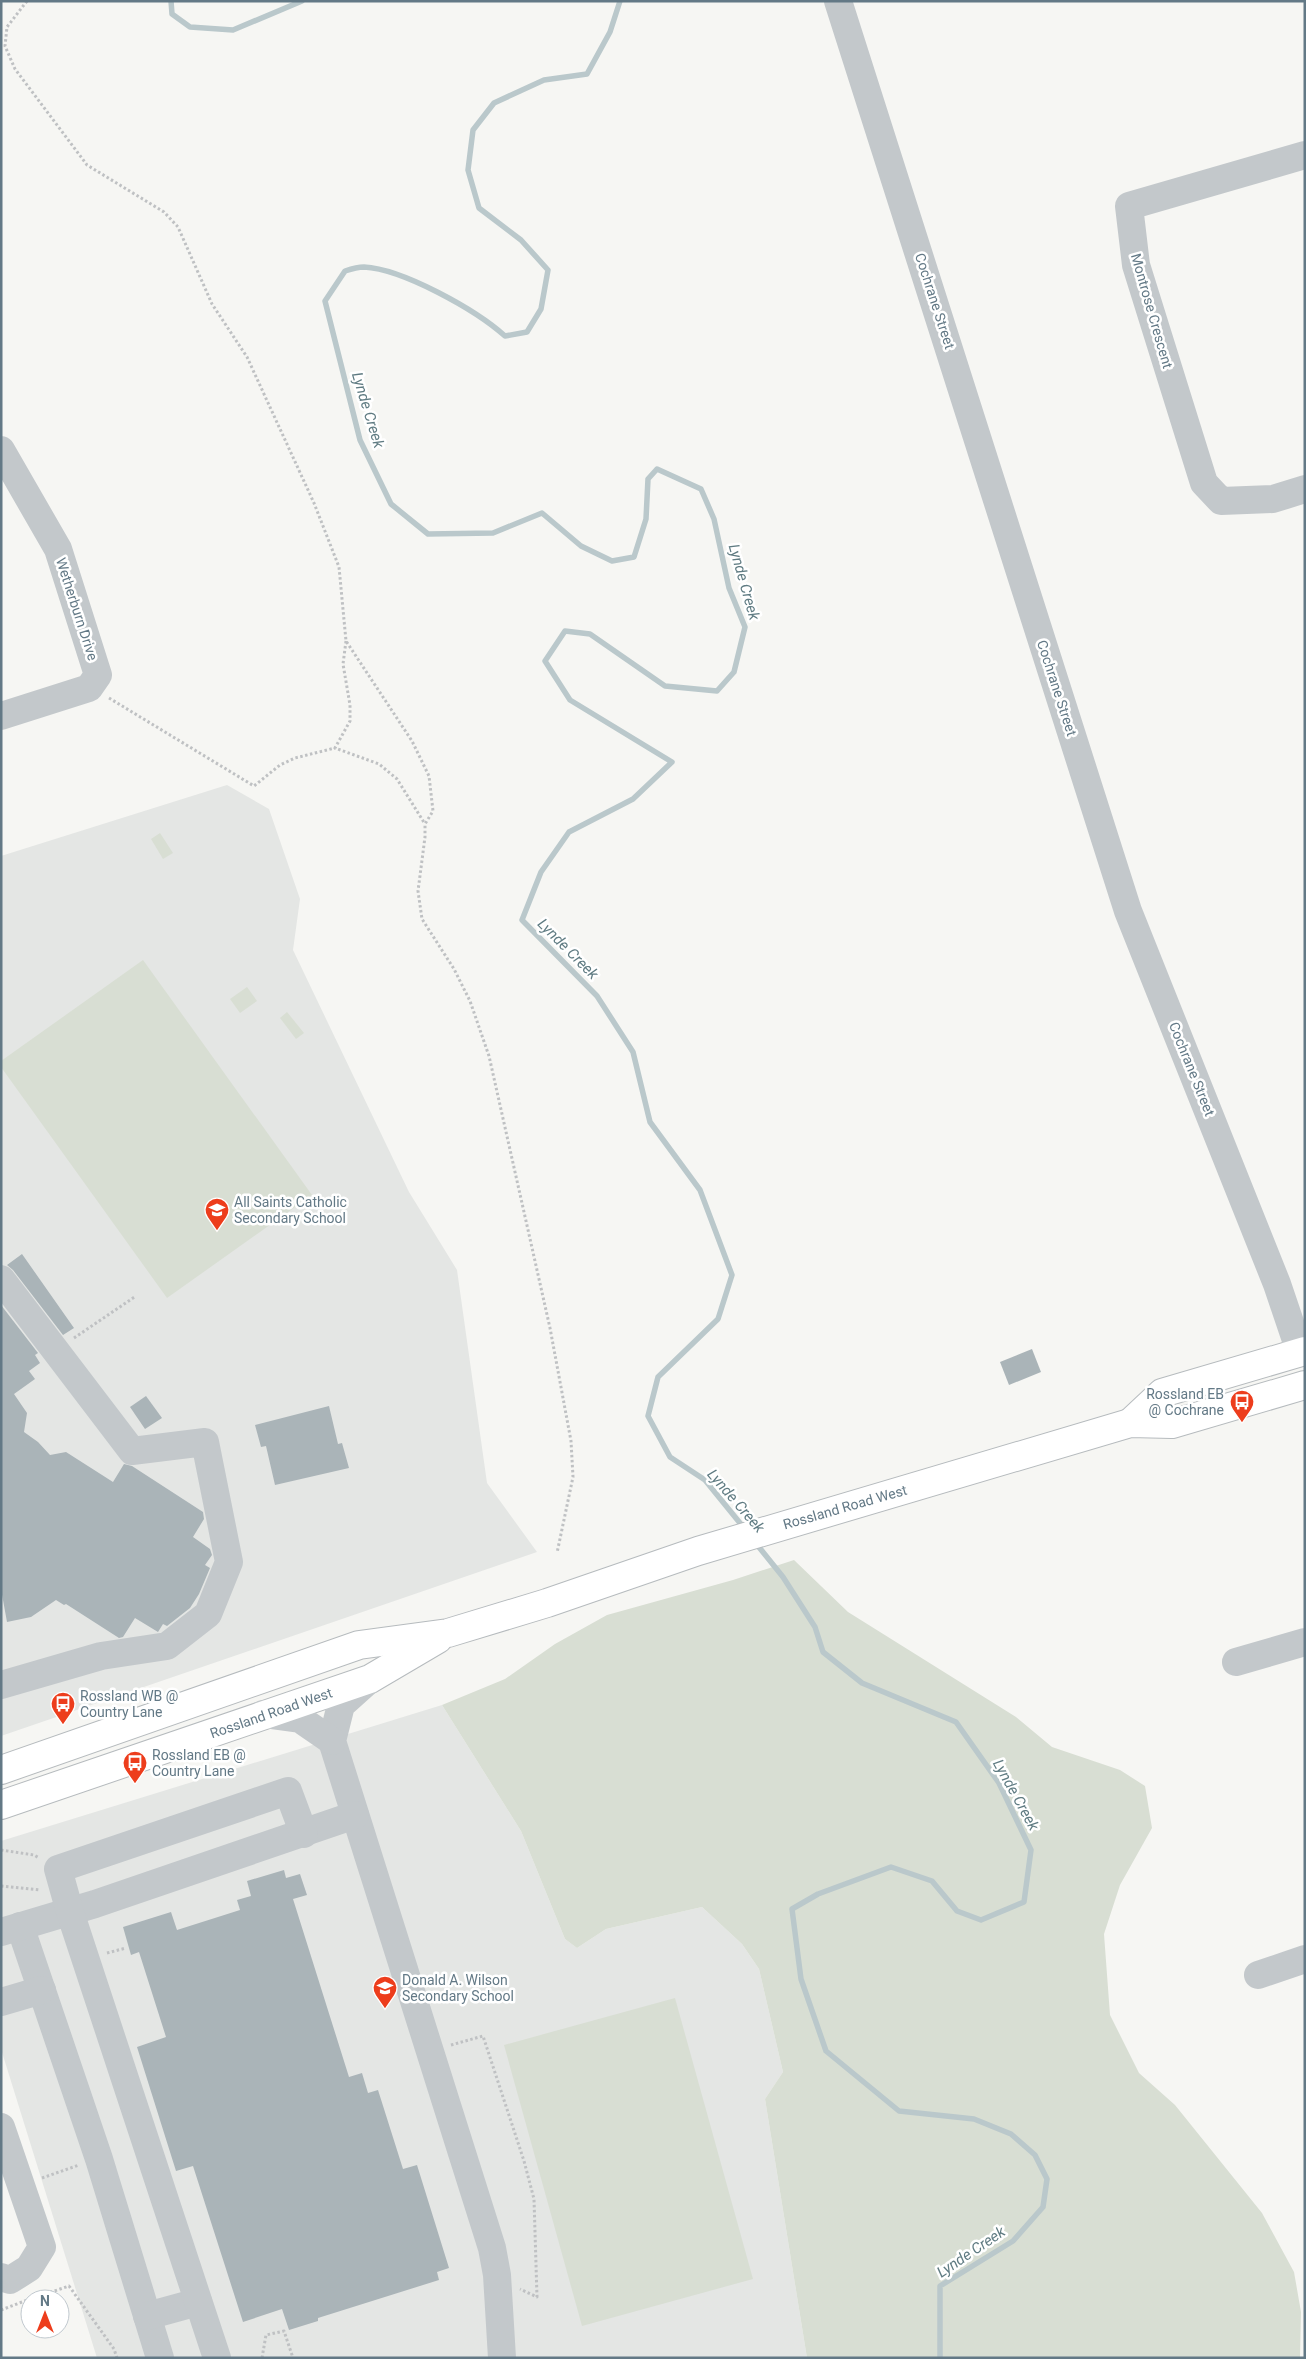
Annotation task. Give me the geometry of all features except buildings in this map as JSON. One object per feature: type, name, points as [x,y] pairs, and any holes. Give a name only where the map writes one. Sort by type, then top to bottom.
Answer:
[{"type":"main road","name":"Rossland Road West","points":[[1130,1423],[1162,1393],[1303,1356]]},
{"type":"main road","name":"Rossland Road West","points":[[1,1770],[359,1645],[448,1633],[546,1603],[698,1551],[1130,1423],[1172,1424],[1305,1385]]},
{"type":"main road","name":"Rossland Road West","points":[[1,1805],[370,1679],[448,1633]]},
{"type":"street","name":"Cochrane Street","points":[[838,1],[1128,911],[1277,1284],[1303,1356]]},
{"type":"street","name":"Montrose Crescent","points":[[1305,155],[1129,206],[1136,265],[1204,483],[1221,501],[1273,499],[1305,489]]},
{"type":"street","name":"Wetherburn Drive","points":[[1,450],[58,549],[98,675],[89,688]]},
{"type":"street","points":[[1,716],[89,688]]},
{"type":"street","points":[[1,1279],[132,1451],[204,1442],[229,1562],[208,1614],[168,1646],[101,1656],[1,1684]]},
{"type":"street","points":[[1236,1662],[1305,1642]]},
{"type":"street","points":[[370,1679],[341,1705],[332,1741],[492,2248],[497,2275],[502,2358]]},
{"type":"street","points":[[263,1714],[300,1719],[332,1741]]},
{"type":"street","points":[[217,2358],[70,1912],[58,1869],[288,1791],[304,1834]]},
{"type":"street","points":[[160,2358],[99,2158],[42,1990],[11,1929],[70,1912],[304,1834],[355,1815]]},
{"type":"street","points":[[1258,1975],[1305,1959]]},
{"type":"street","points":[[1,2002],[42,1990]]},
{"type":"street","points":[[1,2127],[42,2247],[29,2268],[10,2280],[1,2277]]},
{"type":"street","points":[[147,2316],[198,2302]]},
{"type":"path","points":[[27,1],[7,27],[5,46],[15,69],[87,165],[164,212],[178,227],[212,304],[247,357],[314,503],[339,567],[346,641],[343,664],[350,705],[350,721],[335,748]]},
{"type":"path","points":[[346,641],[412,741],[428,776],[433,811],[425,824],[418,891],[422,920],[454,969],[470,1001],[489,1056],[550,1328],[571,1441],[573,1477],[557,1553]]},
{"type":"path","points":[[89,688],[120,703],[254,786],[280,765],[295,758],[335,748],[379,764],[397,779],[425,824]]},
{"type":"path","points":[[56,1350],[136,1296]]},
{"type":"path","points":[[1,1850],[34,1855],[58,1869]]},
{"type":"path","points":[[431,2051],[483,2036],[524,2162],[534,2199],[537,2297],[497,2275]]},
{"type":"path","points":[[59,2289],[68,2286],[114,2349],[117,2358]]},
{"type":"path","points":[[262,2358],[266,2335],[284,2331],[293,2358]]},
{"type":"shaded area","name":"All Saints Catholic Secondary School","points":[[227,785],[269,809],[300,899],[293,950],[409,1192],[457,1270],[487,1483],[537,1552],[1,1736],[1,856]]},
{"type":"shaded area","points":[[160,833],[173,853],[163,859],[151,839]]},
{"type":"shaded area","points":[[143,960],[312,1195],[167,1298],[1,1067],[1,1061]]},
{"type":"shaded area","points":[[247,987],[257,1001],[240,1013],[230,999]]},
{"type":"shaded area","points":[[287,1012],[304,1033],[296,1039],[280,1018]]},
{"type":"shaded area","points":[[794,1560],[848,1612],[1016,1717],[1052,1747],[1120,1770],[1145,1786],[1152,1828],[1120,1885],[1104,1934],[1110,2015],[1139,2073],[1175,2105],[1262,2213],[1294,2272],[1301,2312],[1300,2358],[807,2358],[765,2099],[783,2072],[759,1969],[742,1944],[702,1907],[606,1929],[577,1948],[565,1939],[521,1831],[442,1705],[505,1679],[555,1644],[607,1615],[733,1580]]},
{"type":"shaded area","name":"Donald A. Wilson Secondary School","points":[[442,1705],[521,1831],[565,1939],[577,1948],[606,1929],[702,1907],[742,1944],[759,1969],[783,2072],[765,2099],[807,2358],[97,2358],[1,2049],[1,1841]]},
{"type":"shaded area","points":[[675,1998],[753,2279],[582,2326],[504,2045]]},
{"type":"waterway","name":"Lynde Creek","points":[[171,1],[172,14],[190,27],[233,30],[302,1]]},
{"type":"waterway","name":"Lynde Creek","points":[[620,1],[610,32],[587,74],[544,80],[494,103],[473,130],[468,170],[479,208],[521,240],[548,270],[541,309],[527,332],[505,336],[458,303],[438,292],[380,269],[364,267],[345,271],[325,301],[360,440],[391,504],[428,534],[493,533],[542,513],[581,546],[612,561],[634,557],[646,519],[648,479],[657,469],[701,489],[714,519],[729,588],[745,627],[734,672],[717,691],[665,686],[590,634],[565,631],[545,661],[570,700],[672,762],[633,799],[569,832],[541,872],[522,920],[597,996],[633,1052],[650,1122],[700,1190],[732,1275],[718,1319],[658,1377],[648,1416],[670,1457],[705,1480],[744,1528]]},
{"type":"waterway","name":"Lynde Creek","points":[[754,1541],[783,1577],[815,1627],[823,1652],[862,1683],[956,1722],[999,1783],[1031,1850],[1024,1902],[981,1920],[957,1911],[932,1881],[891,1867],[818,1894],[792,1909],[801,1979],[826,2051],[899,2111],[974,2119],[1011,2134],[1035,2155],[1047,2179],[1043,2207],[1013,2241],[940,2286],[940,2358]]},
{"type":"place","name":"All Saints Catholic Secondary School","points":[[217,1231]]},
{"type":"place","name":"Rossland EB @ Cochrane","points":[[1242,1423]]},
{"type":"place","name":"Rossland WB @ Country Lane","points":[[63,1725]]},
{"type":"place","name":"Rossland EB @ Country Lane","points":[[135,1784]]},
{"type":"place","name":"Donald A. Wilson Secondary School","points":[[385,2009]]}]
